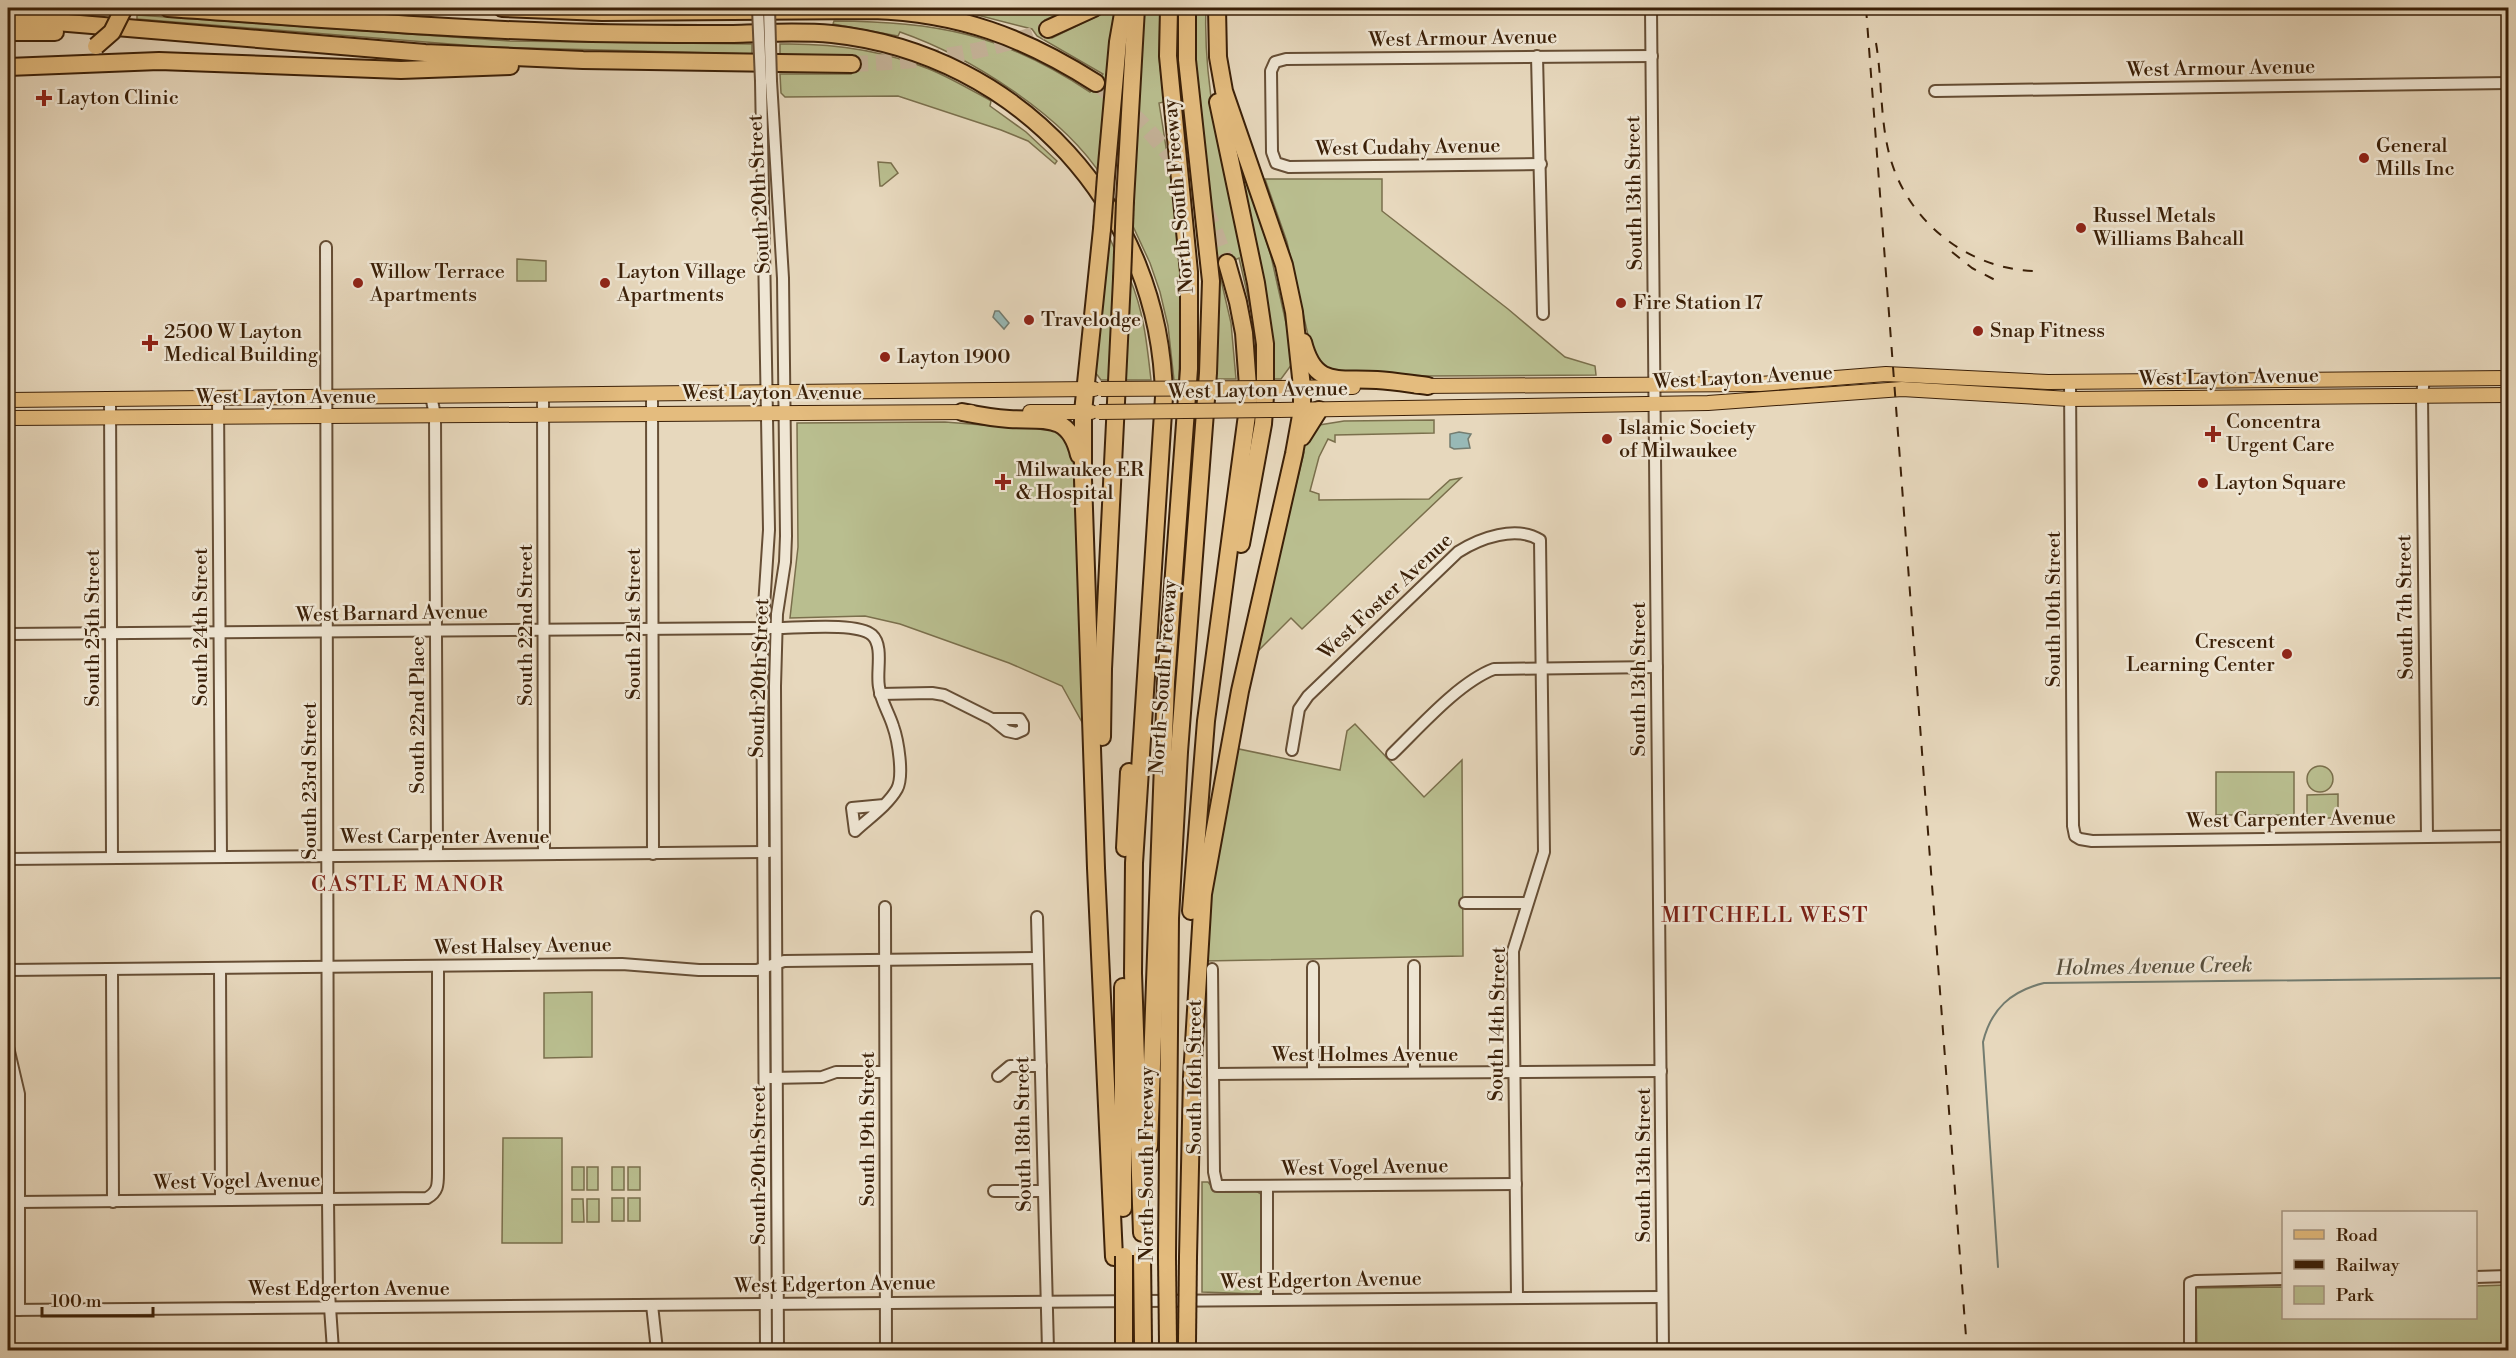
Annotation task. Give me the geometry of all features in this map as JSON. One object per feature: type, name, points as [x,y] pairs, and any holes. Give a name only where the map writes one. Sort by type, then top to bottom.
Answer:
[{"type":"highway","points":[[8,67],[74,56],[96,46],[112,32],[124,8]]},
{"type":"highway","points":[[168,8],[459,28],[613,33],[833,34],[889,45],[949,65],[1014,104],[1067,151],[1098,190],[1132,251],[1149,296],[1164,360],[1164,397],[1134,863],[1133,973],[1142,1233]]},
{"type":"highway","points":[[502,8],[602,12],[873,10],[911,12],[963,21],[1015,38],[1058,59],[1096,83]]},
{"type":"highway","points":[[1048,29],[1094,8]]},
{"type":"highway","points":[[1121,1347],[1119,1257],[1096,868],[1083,479],[1093,389],[1106,176],[1124,8]]},
{"type":"highway","points":[[1104,993],[1103,669],[1136,8]]},
{"type":"highway","name":"North-South Freeway","points":[[1143,1347],[1142,1233],[1147,1196],[1166,682],[1189,369],[1189,272],[1168,56],[1168,8]]},
{"type":"highway","name":"North-South Freeway","points":[[1168,1347],[1170,918],[1179,752],[1208,373],[1210,281],[1187,60],[1187,8]]},
{"type":"highway","points":[[1215,8],[1218,57],[1224,91],[1284,265],[1306,353],[1316,370],[1333,380],[1375,380],[1428,386]]},
{"type":"highway","points":[[1206,721],[1259,448],[1265,387],[1262,312],[1217,100],[1213,68],[1215,8]]},
{"type":"highway","points":[[8,18],[425,53],[583,60],[852,64]]},
{"type":"highway","points":[[8,32],[82,32],[162,38],[190,33]]},
{"type":"highway","points":[[32,64],[159,61],[416,70],[575,66],[583,60]]},
{"type":"highway","points":[[1192,1077],[1189,941],[1206,721],[1249,399],[1244,333],[1227,263]]},
{"type":"highway","points":[[1187,1347],[1192,1077],[1203,894],[1211,840],[1240,691],[1302,410],[1302,387],[1294,312]]},
{"type":"highway","points":[[1294,454],[1319,410]]},
{"type":"highway","points":[[962,412],[1007,419],[1055,421],[1064,426],[1076,443],[1083,479]]},
{"type":"highway","points":[[1119,1257],[1125,818],[1132,723],[1145,692]]},
{"type":"main road","name":"West Layton Avenue","points":[[8,400],[1302,387],[1655,386],[1760,384],[1886,374],[2015,382],[2508,378]]},
{"type":"main road","name":"West Layton Avenue","points":[[8,418],[1319,410],[1753,401],[1837,392],[1902,389],[2070,399],[2508,395]]},
{"type":"street","name":"South 20th Street","points":[[758,8],[774,138],[783,278],[785,553],[777,628],[778,1350]]},
{"type":"street","name":"South 20th Street","points":[[766,1350],[763,628],[769,548],[762,138],[769,8]]},
{"type":"street","name":"South 13th Street","points":[[1651,8],[1663,1350]]},
{"type":"street","points":[[1537,56],[1543,314]]},
{"type":"street","name":"West Armour Avenue","points":[[1276,163],[1272,152],[1271,71],[1275,62],[1286,58],[1652,56]]},
{"type":"street","name":"West Armour Avenue","points":[[1935,91],[2508,82]]},
{"type":"street","points":[[762,138],[774,138]]},
{"type":"street","name":"West Cudahy Avenue","points":[[1276,163],[1289,167],[1541,164]]},
{"type":"street","name":"South 23rd Street","points":[[326,247],[328,1199],[333,1350]]},
{"type":"street","name":"South 7th Street","points":[[2424,378],[2422,396],[2427,837]]},
{"type":"street","name":"South 10th Street","points":[[2070,382],[2073,826],[2075,836]]},
{"type":"street","name":"South 22nd Street","points":[[543,395],[544,854]]},
{"type":"street","name":"South 21st Street","points":[[652,395],[653,854]]},
{"type":"street","name":"South 22nd Place","points":[[431,396],[435,415],[437,855]]},
{"type":"street","name":"South 24th Street","points":[[218,398],[221,857]]},
{"type":"street","name":"South 25th Street","points":[[110,399],[112,858]]},
{"type":"street","name":"West Foster Avenue","points":[[1292,750],[1301,704],[1458,552],[1480,540],[1499,535],[1532,534],[1540,540]]},
{"type":"street","name":"South 14th Street","points":[[1517,1296],[1513,951],[1544,852],[1540,540]]},
{"type":"street","points":[[777,628],[856,629],[871,634],[878,642],[880,694],[897,740],[899,768],[897,789],[884,805]]},
{"type":"street","name":"West Barnard Avenue","points":[[8,634],[777,628]]},
{"type":"street","points":[[1392,754],[1475,678],[1494,669],[1657,667]]},
{"type":"street","points":[[880,694],[932,693],[944,695],[992,719]]},
{"type":"street","name":"West Carpenter Avenue","points":[[2075,836],[2092,841],[2508,836]]},
{"type":"street","name":"West Carpenter Avenue","points":[[8,859],[776,852]]},
{"type":"street","points":[[1465,903],[1527,903]]},
{"type":"street","name":"South 19th Street","points":[[885,907],[886,1350]]},
{"type":"street","name":"South 18th Street","points":[[1036,917],[1048,1350]]},
{"type":"street","name":"West Halsey Avenue","points":[[8,970],[622,964],[699,970],[757,970],[776,963],[1037,958]]},
{"type":"street","name":"West Vogel Avenue","points":[[18,1202],[427,1198],[434,1194],[438,1187],[438,966]]},
{"type":"street","points":[[1413,966],[1414,1072]]},
{"type":"street","points":[[1313,967],[1313,1073]]},
{"type":"street","points":[[220,968],[221,1199]]},
{"type":"street","points":[[112,969],[113,1202]]},
{"type":"street","name":"South 16th Street","points":[[1212,969],[1215,1184]]},
{"type":"street","points":[[8,1047],[19,1094],[18,1202],[13,1310]]},
{"type":"street","points":[[998,1076],[1010,1066],[1041,1066]]},
{"type":"street","name":"West Holmes Avenue","points":[[1213,1074],[1661,1071]]},
{"type":"street","points":[[765,1078],[822,1077],[836,1072],[885,1072]]},
{"type":"street","name":"West Vogel Avenue","points":[[1215,1184],[1221,1187],[1267,1187],[1516,1184]]},
{"type":"street","points":[[1267,1187],[1267,1299]]},
{"type":"street","points":[[994,1191],[1043,1191]]},
{"type":"street","points":[[2477,1277],[2508,1276]]},
{"type":"street","points":[[2190,1350],[2190,1283],[2282,1279]]},
{"type":"street","name":"West Edgerton Avenue","points":[[13,1310],[1517,1296],[1662,1297]]},
{"type":"street","points":[[652,1305],[657,1350]]},
{"type":"green space","points":[[950,8],[1072,8],[1045,20],[1052,38],[1110,10],[1109,8],[1119,8],[1103,178],[1086,155],[1064,132],[1039,110],[984,72],[955,56],[900,32],[898,36],[833,24],[834,21],[906,24],[968,35],[1027,56],[1090,92],[1103,74],[1037,36],[1032,29]]},
{"type":"green space","points":[[1142,8],[1160,8],[1159,57],[1164,102],[1159,103],[1173,195],[1180,266],[1179,380],[1174,380],[1168,326],[1160,292],[1132,224]]},
{"type":"green space","points":[[1195,8],[1206,8],[1206,44],[1214,118],[1254,302],[1254,323],[1239,258],[1218,267],[1231,323],[1236,379],[1215,379],[1195,57]]},
{"type":"green space","points":[[137,15],[510,41],[752,44],[752,54],[488,47],[137,19]]},
{"type":"green space","points":[[780,44],[818,45],[874,52],[929,69],[991,101],[990,106],[1026,132],[1057,161],[1055,164],[1028,141],[898,96],[785,97],[781,93],[780,74],[851,74],[852,55],[783,55],[780,54]]},
{"type":"green space","points":[[1228,118],[1271,256],[1292,350],[1292,364],[1281,379],[1272,379]]},
{"type":"green space","points":[[878,162],[891,163],[898,173],[882,186],[880,186]]},
{"type":"green space","points":[[1265,179],[1382,179],[1382,211],[1508,309],[1565,357],[1595,366],[1596,375],[1425,376],[1375,372],[1326,373],[1312,353],[1287,242]]},
{"type":"green space","points":[[1108,234],[1115,250],[1110,380],[1101,380],[1095,372]]},
{"type":"green space","points":[[517,259],[546,261],[546,281],[517,281]]},
{"type":"green space","points":[[1130,279],[1142,316],[1151,380],[1123,380]]},
{"type":"green space","points":[[1434,420],[1434,433],[1335,435],[1335,442],[1328,439],[1319,457],[1310,491],[1319,494],[1319,500],[1429,499],[1450,480],[1461,478],[1302,629],[1291,618],[1255,654],[1304,452],[1302,448],[1313,426],[1344,421]]},
{"type":"green space","points":[[945,422],[1008,427],[1059,427],[1073,456],[1082,660],[1082,722],[1062,686],[1009,663],[900,624],[865,616],[790,618],[798,547],[797,423]]},
{"type":"green space","points":[[1355,724],[1424,797],[1462,760],[1463,956],[1204,961],[1205,930],[1234,748],[1340,770],[1347,731]]},
{"type":"green space","points":[[2320,766],[2329,770],[2333,779],[2329,788],[2320,792],[2311,788],[2307,779],[2311,770]]},
{"type":"green space","points":[[2216,772],[2294,772],[2294,815],[2216,815]]},
{"type":"green space","points":[[2338,794],[2338,818],[2307,818],[2307,795]]},
{"type":"green space","points":[[592,992],[592,1057],[544,1058],[544,993]]},
{"type":"green space","points":[[503,1138],[562,1138],[562,1243],[502,1243]]},
{"type":"green space","points":[[572,1167],[584,1167],[584,1190],[572,1190]]},
{"type":"green space","points":[[587,1167],[598,1167],[598,1190],[587,1190]]},
{"type":"green space","points":[[612,1167],[624,1167],[624,1190],[612,1190]]},
{"type":"green space","points":[[628,1167],[640,1167],[640,1190],[628,1190]]},
{"type":"green space","points":[[1202,1182],[1208,1182],[1217,1190],[1256,1191],[1261,1194],[1263,1290],[1259,1294],[1202,1292]]},
{"type":"green space","points":[[612,1198],[624,1198],[624,1221],[612,1221]]},
{"type":"green space","points":[[628,1198],[640,1198],[640,1221],[628,1221]]},
{"type":"green space","points":[[572,1199],[583,1199],[584,1222],[572,1222]]},
{"type":"green space","points":[[587,1199],[599,1199],[599,1222],[587,1222]]},
{"type":"green space","points":[[2508,1285],[2508,1350],[2197,1350],[2196,1288],[2282,1287],[2282,1319],[2477,1319],[2477,1286]]},
{"type":"water","points":[[995,311],[999,311],[1009,323],[1004,329],[993,317]]},
{"type":"water","points":[[1459,432],[1471,434],[1468,439],[1470,448],[1450,447],[1450,434]]},
{"type":"waterway","points":[[2496,8],[2508,15]]},
{"type":"waterway","name":"Holmes Avenue Creek","points":[[1998,1267],[1983,1042],[1991,1020],[2012,996],[2044,983],[2508,978]]},
{"type":"tunnel","points":[[852,64],[903,61],[975,51],[1048,29]]},
{"type":"tunnel","points":[[1096,83],[1129,110],[1172,158],[1206,212],[1227,263]]},
{"type":"railway","points":[[1866,8],[1967,1350]]},
{"type":"railway","points":[[1876,43],[1888,149],[1896,174],[1908,197],[1923,218],[1941,236],[1962,250],[1985,261],[2010,268],[2036,271]]},
{"type":"railway","points":[[1952,252],[1972,268],[1997,281]]},
{"type":"place","name":"Layton Clinic","points":[[44,98]]},
{"type":"place","name":"General Mills Inc","points":[[2364,158]]},
{"type":"place","name":"Russel Metals Williams Bahcall","points":[[2081,228]]},
{"type":"place","name":"Willow Terrace Apartments","points":[[358,283]]},
{"type":"place","name":"Layton Village Apartments","points":[[605,283]]},
{"type":"place","name":"Fire Station 17","points":[[1621,303]]},
{"type":"place","name":"Travelodge","points":[[1029,320]]},
{"type":"place","name":"Snap Fitness","points":[[1978,331]]},
{"type":"place","name":"2500 W Layton Medical Building","points":[[150,343]]},
{"type":"place","name":"Layton 1900","points":[[885,357]]},
{"type":"place","name":"Concentra Urgent Care","points":[[2213,434]]},
{"type":"place","name":"Islamic Society of Milwaukee","points":[[1607,439]]},
{"type":"place","name":"Milwaukee ER & Hospital","points":[[1003,482]]},
{"type":"place","name":"Layton Square","points":[[2203,483]]},
{"type":"place","name":"Crescent Learning Center","points":[[2287,654]]},
{"type":"district","name":"CASTLE MANOR","points":[[408,884]]},
{"type":"district","name":"MITCHELL WEST","points":[[1765,915]]}]
